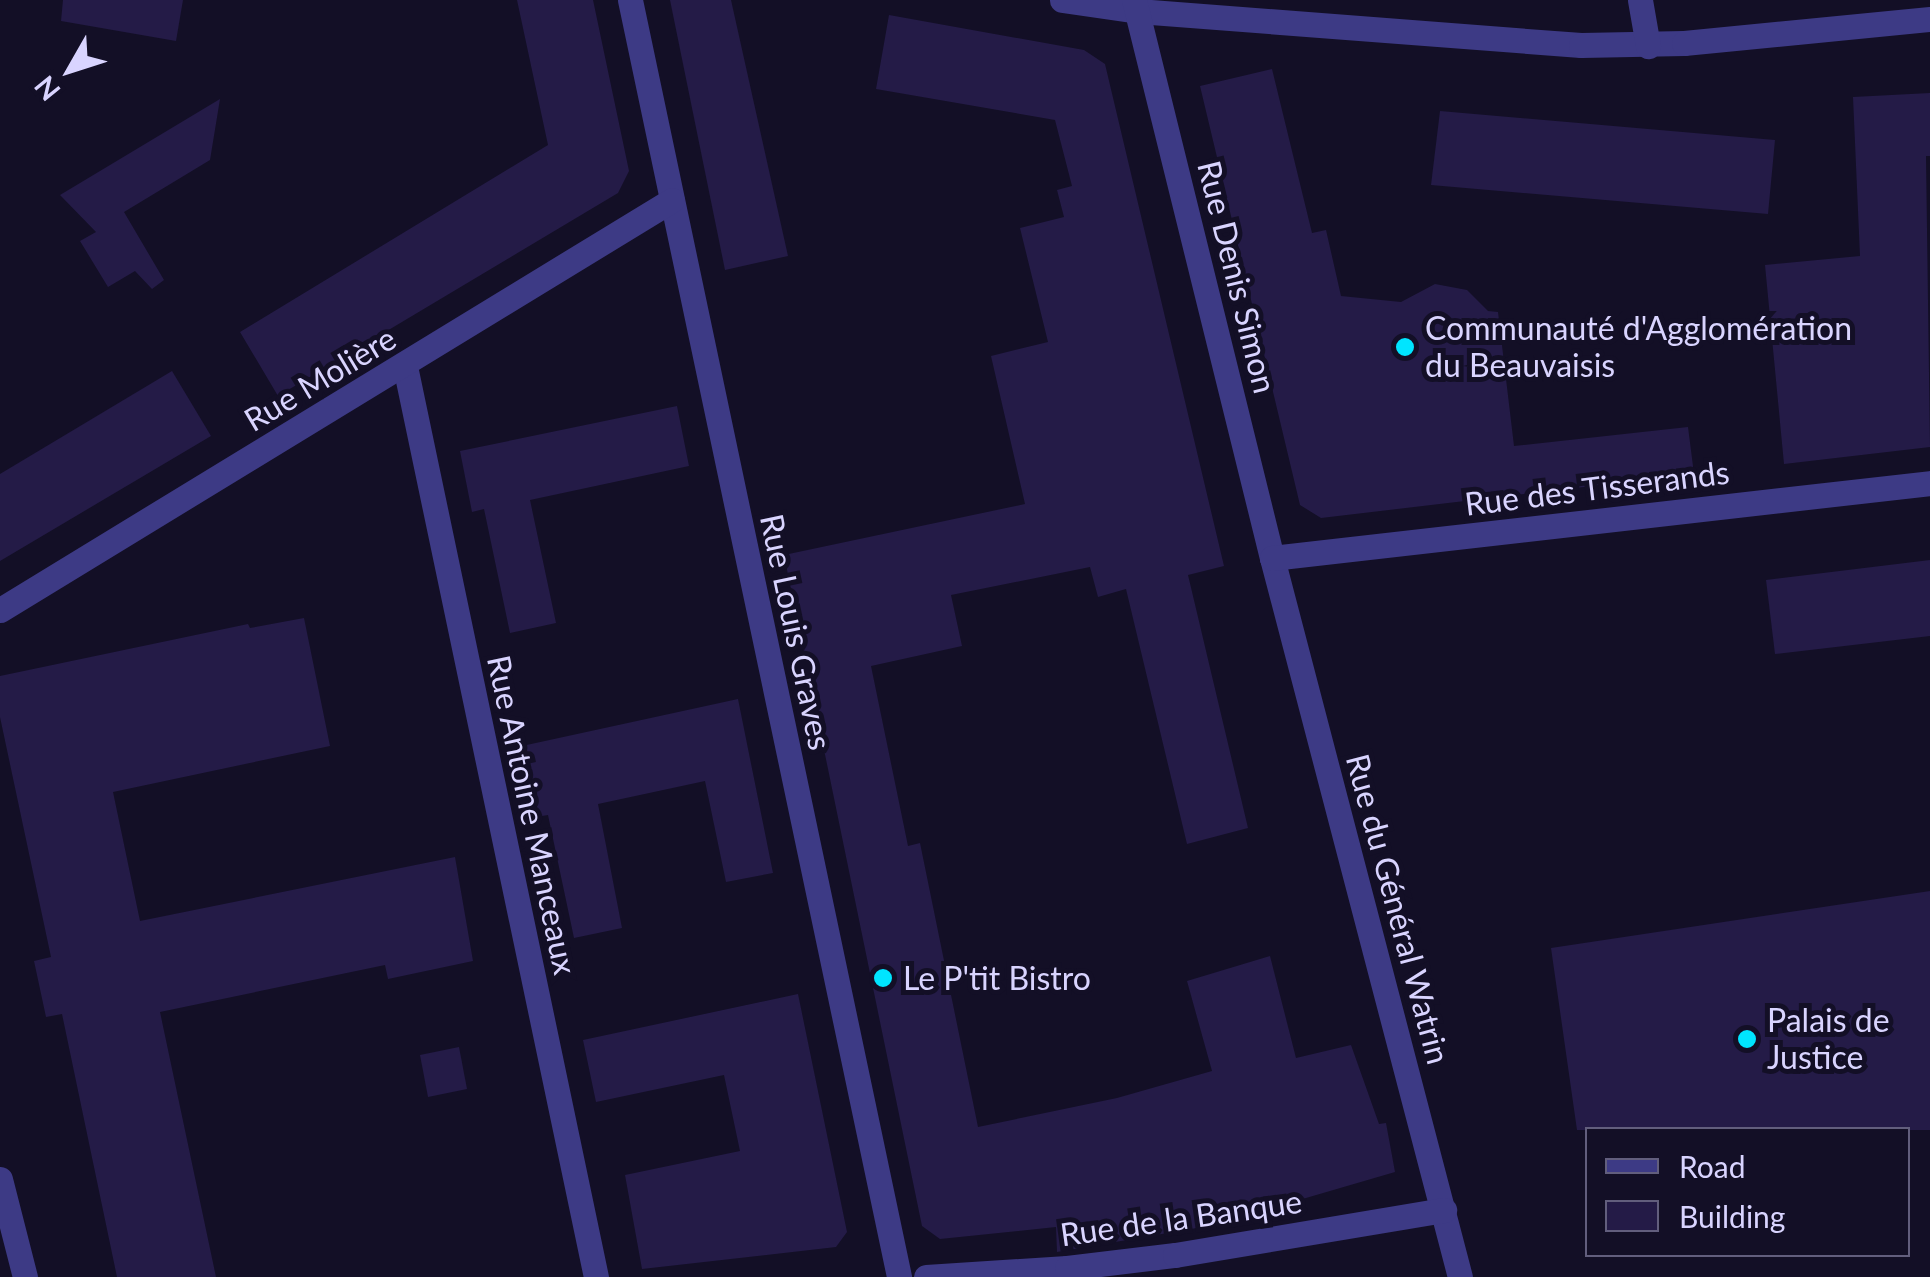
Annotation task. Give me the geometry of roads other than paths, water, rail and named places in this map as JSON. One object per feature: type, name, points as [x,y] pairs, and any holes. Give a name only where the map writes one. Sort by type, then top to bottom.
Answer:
[{"type":"street","name":"Rue Louis Graves","points":[[630,0],[899,1277]]},
{"type":"street","points":[[1062,0],[1581,45],[1648,46],[1930,18]]},
{"type":"street","points":[[1640,0],[1648,46]]},
{"type":"street","name":"Rue Denis Simon","points":[[1136,6],[1272,558]]},
{"type":"street","name":"Rue Molière","points":[[0,610],[672,200]]},
{"type":"street","name":"Rue Antoine Manceaux","points":[[405,366],[596,1277]]},
{"type":"street","name":"Rue des Tisserands","points":[[1272,558],[1930,483]]},
{"type":"street","name":"Rue du Général Watrin","points":[[1272,558],[1460,1277]]},
{"type":"street","points":[[0,1179],[26,1277]]},
{"type":"street","name":"Rue de la Banque","points":[[926,1277],[1067,1268],[1175,1255],[1444,1210]]},
{"type":"place","name":"Communauté d'Agglomération du Beauvaisis","points":[[1405,347]]},
{"type":"place","name":"Le P'tit Bistro","points":[[883,978]]},
{"type":"place","name":"Palais de Justice","points":[[1747,1039]]}]
